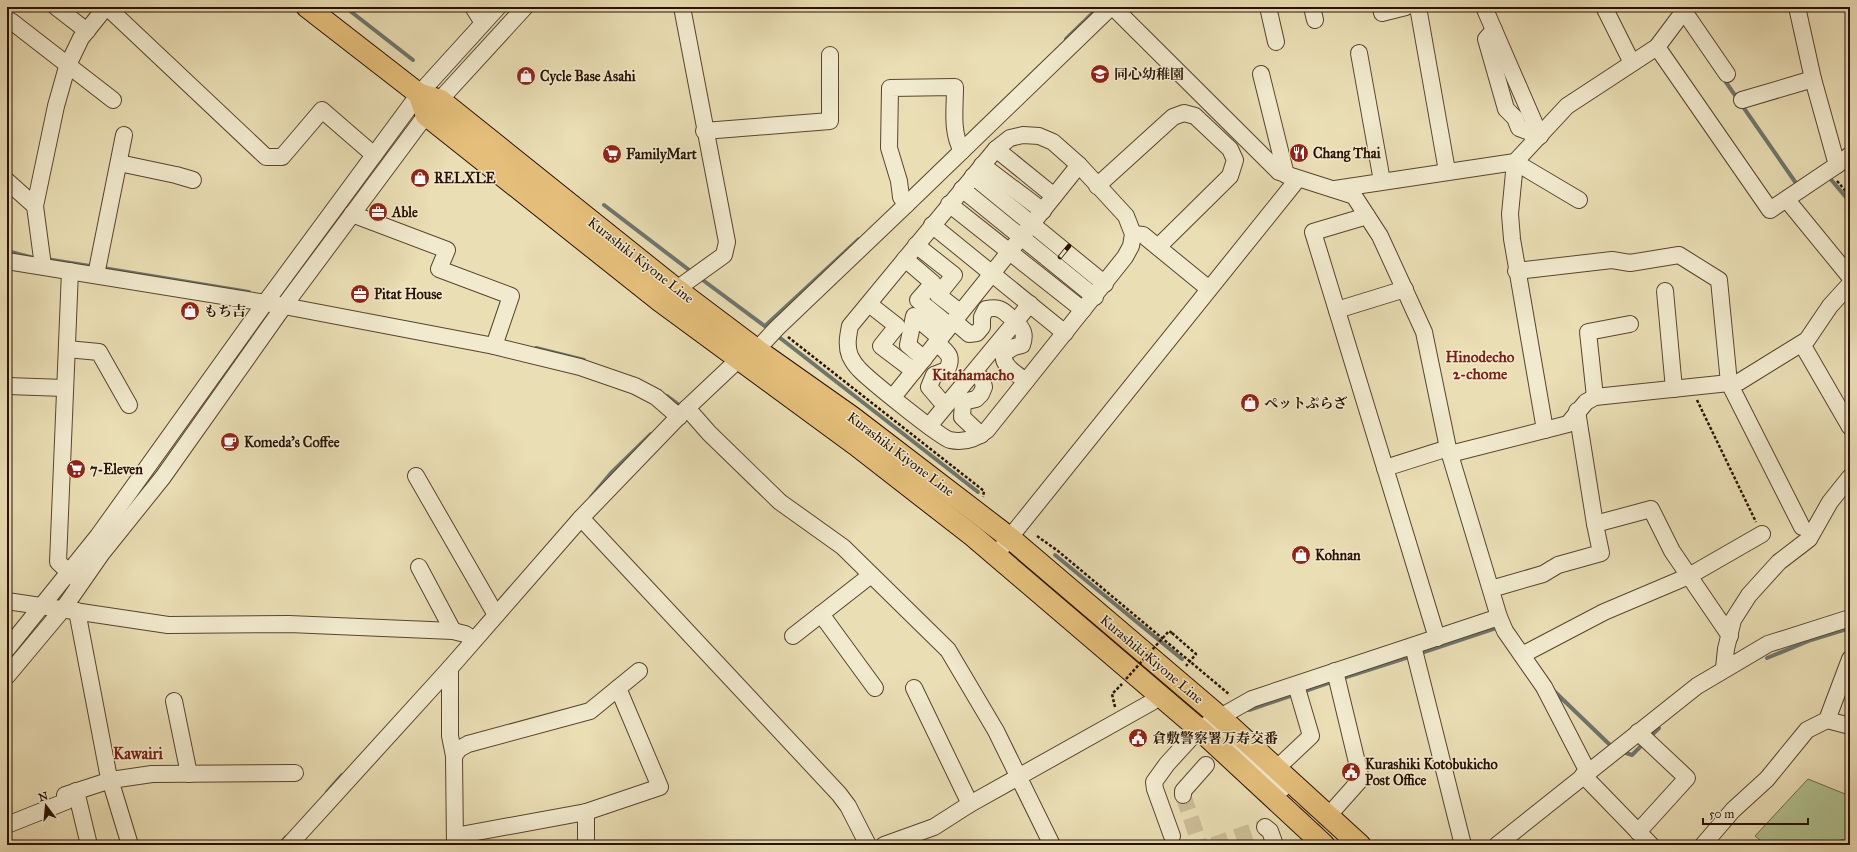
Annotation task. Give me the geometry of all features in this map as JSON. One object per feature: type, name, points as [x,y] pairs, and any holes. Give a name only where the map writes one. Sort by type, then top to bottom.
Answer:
[{"type":"main road","name":"Kurashiki Kiyone Line","points":[[307,7],[419,94],[440,100],[689,280],[760,344],[852,417],[1010,538],[1210,723],[1324,845]]},
{"type":"main road","points":[[419,94],[426,115]]},
{"type":"main road","name":"Kurashiki Kiyone Line","points":[[426,115],[660,301],[760,344],[856,445],[996,555],[1157,692],[1210,723],[1277,768],[1360,845]]},
{"type":"street","points":[[56,7],[87,31]]},
{"type":"street","points":[[43,266],[36,206],[56,106],[67,67],[81,38],[106,7],[266,157],[282,157],[322,110],[374,155]]},
{"type":"street","points":[[473,7],[484,23]]},
{"type":"street","points":[[7,649],[98,536],[265,303],[419,94],[498,7]]},
{"type":"street","points":[[7,676],[70,610],[81,583],[102,553],[163,477],[284,306],[426,115],[525,7]]},
{"type":"street","points":[[660,301],[724,255],[727,242],[704,131],[682,7]]},
{"type":"street","points":[[289,845],[450,668],[466,636],[581,518],[678,412],[760,344],[959,147],[1112,7],[1278,172],[1354,196],[1380,236],[1424,332],[1449,451],[1499,617],[1505,631],[1526,653],[1585,774],[1651,845]]},
{"type":"street","points":[[1268,7],[1276,42]]},
{"type":"street","points":[[1381,7],[1382,13],[1406,7]]},
{"type":"street","points":[[1418,7],[1447,171]]},
{"type":"street","points":[[1484,7],[1540,136]]},
{"type":"street","points":[[1604,7],[1632,63]]},
{"type":"street","points":[[1797,7],[1813,79],[1829,171]]},
{"type":"street","points":[[1545,430],[1516,270],[1510,214],[1515,162],[1573,101],[1657,47],[1683,11],[1727,74]]},
{"type":"street","points":[[7,26],[11,21],[67,67],[113,100]]},
{"type":"street","points":[[1657,47],[1770,210],[1787,200],[1850,155]]},
{"type":"street","points":[[1358,53],[1382,181]]},
{"type":"street","points":[[704,131],[830,120],[830,55]]},
{"type":"street","points":[[1261,74],[1292,177]]},
{"type":"street","points":[[1742,100],[1813,79]]},
{"type":"street","points":[[903,201],[900,181],[889,148],[890,88],[955,87],[955,130],[959,147]]},
{"type":"street","points":[[1097,186],[1172,117],[1184,113],[1195,116],[1230,149],[1235,160],[1230,176],[1158,247]]},
{"type":"street","points":[[96,275],[124,135]]},
{"type":"street","points":[[1023,135],[1039,136],[1053,142],[1078,165],[1126,216],[1133,234],[1131,246],[1106,284],[981,435],[973,439],[962,441],[949,440],[926,424],[858,369],[850,356],[847,343],[850,326],[996,149],[1010,138],[1023,135]]},
{"type":"street","points":[[996,149],[1054,196]]},
{"type":"street","points":[[1331,189],[1515,162],[1579,200]]},
{"type":"street","points":[[119,163],[193,180]]},
{"type":"street","points":[[893,397],[1032,225],[1078,165]]},
{"type":"street","points":[[978,170],[1043,211]]},
{"type":"street","points":[[978,170],[1032,225],[1106,284]]},
{"type":"street","points":[[996,555],[1209,289],[1292,177]]},
{"type":"street","points":[[7,181],[36,206]]},
{"type":"street","points":[[962,189],[1095,297]]},
{"type":"street","points":[[1787,200],[1850,277]]},
{"type":"street","points":[[950,204],[1009,253],[1083,310]]},
{"type":"street","points":[[352,214],[447,250],[439,269],[511,296],[494,346]]},
{"type":"street","points":[[1367,216],[1313,232],[1437,638]]},
{"type":"street","points":[[932,225],[1065,333]]},
{"type":"street","points":[[1133,234],[1143,236],[1209,289]]},
{"type":"street","points":[[916,245],[954,275],[938,295],[948,328],[949,354],[951,362],[947,370],[934,375],[929,387],[940,400]]},
{"type":"street","points":[[1516,270],[1612,260],[1630,263],[1679,255],[1719,280],[1729,383],[1802,527]]},
{"type":"street","points":[[905,258],[933,283],[918,300],[948,328]]},
{"type":"street","points":[[7,261],[284,306],[494,346],[580,367],[635,386],[656,397],[709,433],[780,502],[843,547],[948,650],[996,731],[1052,845]]},
{"type":"street","points":[[70,271],[58,562],[81,583]]},
{"type":"street","points":[[1385,468],[1449,451],[1568,424],[1586,402],[1595,397],[1739,382],[1807,340],[1830,306],[1850,284]]},
{"type":"street","points":[[1337,310],[1405,289]]},
{"type":"street","points":[[1665,292],[1674,389]]},
{"type":"street","points":[[926,424],[940,400],[1026,301]]},
{"type":"street","points":[[869,304],[897,326],[881,346],[919,365]]},
{"type":"street","points":[[919,365],[908,345],[914,316],[969,334],[977,333],[982,327],[982,317],[986,309],[995,307],[1003,310],[1022,328],[1025,337],[1022,345],[1014,347],[1004,353],[1003,358],[1005,364],[1026,382]]},
{"type":"street","points":[[926,424],[974,373],[1012,318]]},
{"type":"street","points":[[1595,397],[1588,332],[1630,324]]},
{"type":"street","points":[[1802,344],[1850,427]]},
{"type":"street","points":[[67,349],[99,352],[130,405]]},
{"type":"street","points":[[974,373],[982,379],[984,387],[981,394],[976,399],[963,402],[962,417],[981,435]]},
{"type":"street","points":[[7,386],[65,388]]},
{"type":"street","points":[[1491,589],[1543,574],[1558,565],[1601,553],[1577,412]]},
{"type":"street","points":[[416,476],[493,610]]},
{"type":"street","points":[[1724,668],[1734,620],[1749,595],[1779,562],[1809,539],[1830,502],[1850,477]]},
{"type":"street","points":[[1595,524],[1651,509],[1672,551],[1730,636]]},
{"type":"street","points":[[581,518],[839,794],[848,806],[868,845]]},
{"type":"street","points":[[1526,653],[1604,612],[1689,576],[1762,534]]},
{"type":"street","points":[[419,567],[466,636]]},
{"type":"street","points":[[793,636],[871,575]]},
{"type":"street","points":[[7,601],[168,626],[289,624],[466,636]]},
{"type":"street","points":[[70,610],[110,780],[130,845]]},
{"type":"street","points":[[821,614],[875,688]]},
{"type":"street","points":[[1172,836],[1155,789],[1154,782],[1167,764],[1210,723],[1252,699],[1297,690],[1337,678],[1415,652],[1437,638],[1499,617]]},
{"type":"street","points":[[1497,845],[1585,774],[1644,737],[1697,686],[1724,668],[1768,644],[1850,618]]},
{"type":"street","points":[[1415,652],[1463,845]]},
{"type":"street","points":[[1827,720],[1850,659]]},
{"type":"street","points":[[450,668],[450,736],[454,756],[455,841],[586,812],[660,787],[618,688]]},
{"type":"street","points":[[454,756],[459,749],[468,744],[590,711],[639,671]]},
{"type":"street","points":[[1329,815],[1361,778],[1337,678]]},
{"type":"street","points":[[914,688],[970,804]]},
{"type":"street","points":[[1277,768],[1311,736],[1297,690]]},
{"type":"street","points":[[884,845],[934,827],[970,804],[1152,702],[1157,692]]},
{"type":"street","points":[[174,700],[189,774]]},
{"type":"street","points":[[1702,845],[1733,810],[1767,779],[1807,730],[1827,720],[1850,726]]},
{"type":"street","points":[[1210,723],[1282,789]]},
{"type":"street","points":[[1638,832],[1687,778],[1644,737]]},
{"type":"street","points":[[1184,795],[1183,791],[1186,786],[1206,765]]},
{"type":"street","points":[[7,825],[66,801],[65,795],[110,780],[152,774],[294,773]]},
{"type":"street","points":[[76,792],[89,845]]},
{"type":"street","points":[[586,812],[586,845]]},
{"type":"street","points":[[1265,827],[1270,831],[1275,845]]},
{"type":"path","points":[[1829,171],[1850,196]]},
{"type":"path","points":[[760,344],[984,491],[982,502]]},
{"type":"path","points":[[1691,387],[1762,534]]},
{"type":"path","points":[[1037,536],[1058,551],[1242,705]]},
{"type":"path","points":[[1126,679],[1169,630],[1196,654],[1183,669]]},
{"type":"path","points":[[1114,706],[1112,694],[1116,690]]},
{"type":"green space","points":[[1808,779],[1850,796],[1850,845],[1847,845],[1842,839],[1836,845],[1766,845],[1755,836]]},
{"type":"waterway","points":[[345,7],[413,60]]},
{"type":"waterway","points":[[1066,39],[1099,7]]},
{"type":"waterway","points":[[1723,78],[1798,186]]},
{"type":"waterway","points":[[1828,176],[1850,202]]},
{"type":"waterway","points":[[604,205],[693,273]]},
{"type":"waterway","points":[[765,326],[859,239]]},
{"type":"waterway","points":[[7,251],[34,258]]},
{"type":"waterway","points":[[46,259],[90,266]]},
{"type":"waterway","points":[[103,268],[249,292]]},
{"type":"waterway","points":[[700,278],[770,330]]},
{"type":"waterway","points":[[775,334],[978,492]]},
{"type":"waterway","points":[[536,348],[584,360]]},
{"type":"waterway","points":[[667,396],[682,407]]},
{"type":"waterway","points":[[591,497],[611,473],[651,434]]},
{"type":"waterway","points":[[1055,555],[1182,659]]},
{"type":"waterway","points":[[1418,654],[1496,628]]},
{"type":"waterway","points":[[1767,658],[1811,640],[1850,628]]},
{"type":"waterway","points":[[1340,679],[1412,656]]},
{"type":"waterway","points":[[1302,692],[1334,681]]},
{"type":"waterway","points":[[1553,690],[1609,744]]},
{"type":"waterway","points":[[1249,710],[1296,694]]},
{"type":"waterway","points":[[1649,738],[1659,728]]},
{"type":"waterway","points":[[1626,753],[1632,755],[1644,743]]},
{"type":"waterway","points":[[327,792],[342,775]]},
{"type":"waterway","points":[[279,845],[286,837]]},
{"type":"tunnel","points":[[1282,789],[1312,822],[1319,836]]},
{"type":"tunnel","points":[[1183,795],[1200,845]]},
{"type":"tunnel","points":[[1213,845],[1265,827]]},
{"type":"railway","points":[[1060,257],[1069,246]]},
{"type":"place","name":"同心幼稚園","points":[[1100,74]]},
{"type":"place","name":"Cycle Base Asahi","points":[[526,76]]},
{"type":"place","name":"Chang Thai","points":[[1299,153]]},
{"type":"place","name":"FamilyMart","points":[[612,154]]},
{"type":"place","name":"RELXLE","points":[[420,178]]},
{"type":"place","name":"Able","points":[[378,212]]},
{"type":"place","name":"Pitat House","points":[[360,294]]},
{"type":"place","name":"もち吉","points":[[190,311]]},
{"type":"place","name":"ペットぷらざ","points":[[1250,403]]},
{"type":"place","name":"Komeda's Coffee","points":[[230,442]]},
{"type":"place","name":"7-Eleven","points":[[76,469]]},
{"type":"place","name":"Kohnan","points":[[1301,555]]},
{"type":"place","name":"倉敷警察署万寿交番","points":[[1138,738]]},
{"type":"place","name":"Kurashiki Kotobukicho Post Office","points":[[1351,772]]},
{"type":"district","name":"Hinodecho 2-chome","points":[[1480,366]]},
{"type":"district","name":"Kitahamacho","points":[[973,375]]},
{"type":"district","name":"Kawairi","points":[[138,753]]}]
